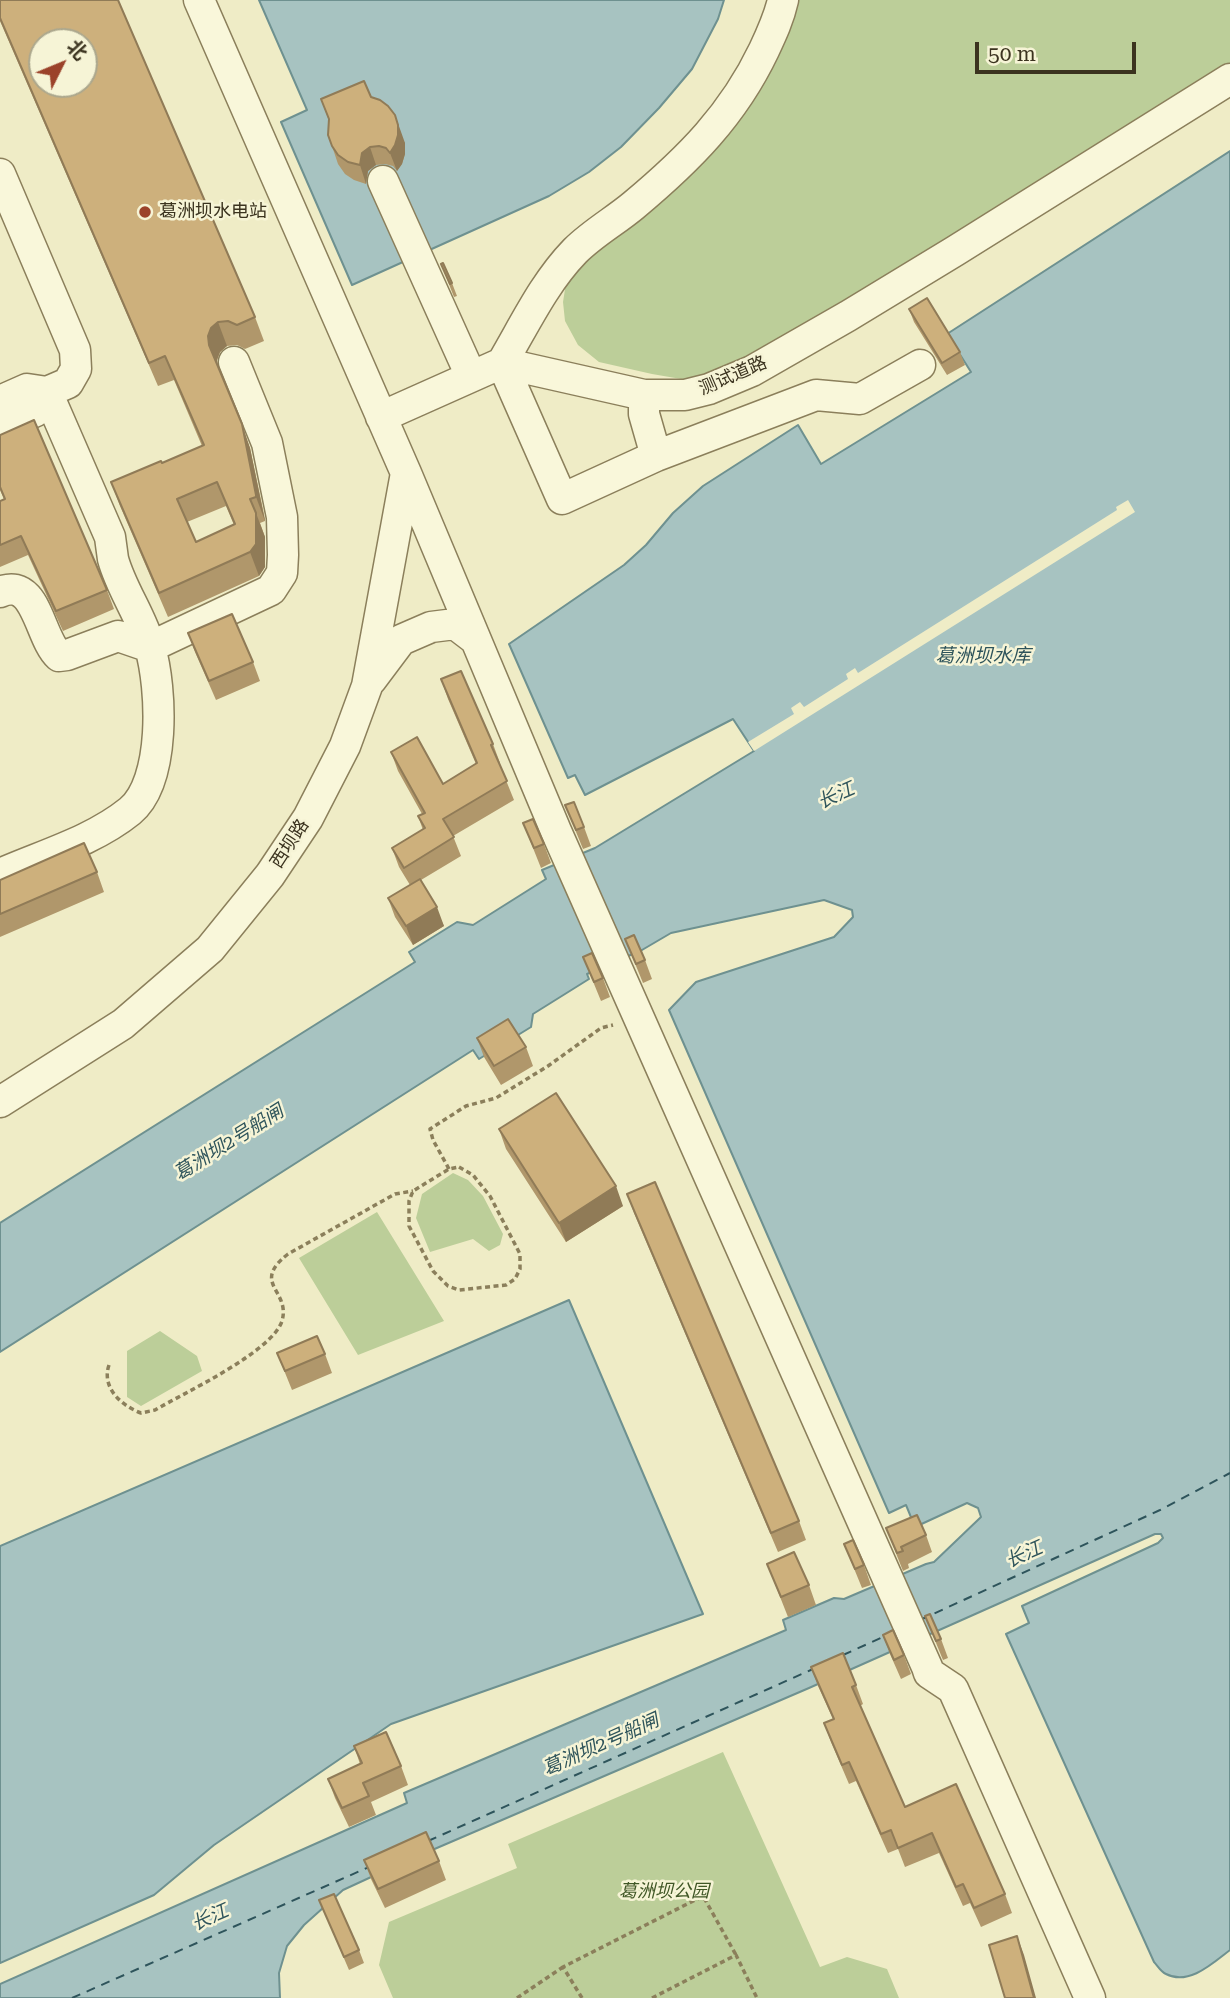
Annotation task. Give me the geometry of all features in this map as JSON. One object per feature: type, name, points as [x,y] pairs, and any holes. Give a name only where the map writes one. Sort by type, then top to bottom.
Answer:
[{"type":"lane","points":[[199,0],[406,473],[568,859],[929,1673],[953,1689],[1090,1998]]},
{"type":"lane","points":[[381,416],[502,363],[552,276],[577,249],[661,183],[730,110],[750,79],[779,18],[783,0]]},
{"type":"lane","name":"测试道路","points":[[502,363],[644,395],[685,395],[709,389],[752,372],[944,258],[1230,79]]},
{"type":"lane","points":[[0,174],[75,350],[76,369],[68,383],[47,392],[27,389],[0,401]]},
{"type":"lane","points":[[383,181],[471,376]]},
{"type":"lane","points":[[0,592],[8,589],[20,590],[29,597],[51,649],[59,656],[118,636],[150,647],[271,590],[282,572],[282,517],[267,443],[234,362]]},
{"type":"lane","points":[[502,363],[562,499],[656,456],[816,395],[860,399],[919,365]]},
{"type":"lane","points":[[0,427],[36,411],[47,392]]},
{"type":"lane","points":[[0,874],[101,831],[132,809],[147,787],[155,760],[159,729],[156,676],[150,647],[113,560],[110,537],[47,392]]},
{"type":"lane","points":[[644,395],[644,414],[656,456]]},
{"type":"lane","name":"西坝路","points":[[0,1102],[123,1024],[210,949],[270,875],[308,818],[345,746],[367,686],[406,473]]},
{"type":"lane","points":[[367,686],[401,640],[421,631],[455,624],[476,640]]},
{"type":"path","points":[[449,1169],[430,1129],[466,1106],[496,1098],[548,1066],[601,1028],[638,1017]]},
{"type":"path","points":[[109,1366],[106,1375],[109,1387],[121,1402],[141,1413],[155,1410],[250,1356],[274,1334],[282,1322],[284,1307],[271,1282],[275,1264],[288,1254],[395,1195],[413,1191],[449,1169],[459,1167],[473,1175],[490,1196],[520,1254],[520,1269],[515,1279],[506,1285],[459,1290],[441,1280],[433,1271],[409,1226],[409,1201],[413,1191]]},
{"type":"path","points":[[517,1998],[563,1966],[703,1896],[757,1998]]},
{"type":"path","points":[[652,1998],[736,1955]]},
{"type":"path","points":[[563,1966],[582,1998]]},
{"type":"green space","points":[[789,0],[1230,0],[1230,72],[870,294],[717,375],[687,380],[599,362],[578,345],[565,321],[563,302],[566,283],[581,261],[658,194]]},
{"type":"green space","points":[[453,1173],[468,1180],[483,1196],[503,1234],[500,1245],[489,1251],[473,1239],[430,1252],[416,1218],[422,1194]]},
{"type":"green space","points":[[377,1212],[444,1321],[358,1355],[299,1258]]},
{"type":"green space","points":[[160,1331],[197,1356],[202,1371],[141,1406],[127,1397],[127,1351]]},
{"type":"green space","name":"葛洲坝公园","points":[[723,1752],[820,1967],[847,1957],[887,1969],[899,1998],[393,1998],[379,1965],[389,1922],[517,1868],[508,1844]]},
{"type":"water","points":[[259,0],[724,0],[718,19],[692,69],[621,147],[589,172],[549,196],[352,285],[281,122],[307,110]]},
{"type":"water","name":"葛洲坝水库","points":[[1230,151],[1230,1950],[1200,1971],[1183,1977],[1166,1974],[1154,1962],[1006,1634],[1029,1623],[1022,1606],[1158,1543],[1163,1538],[1161,1534],[1155,1534],[809,1688],[343,1890],[304,1925],[287,1946],[279,1973],[280,1998],[0,1998],[0,1984],[407,1803],[404,1793],[786,1630],[783,1620],[834,1598],[844,1599],[934,1562],[981,1517],[978,1508],[967,1503],[915,1527],[906,1505],[889,1513],[669,1010],[696,982],[834,937],[853,917],[852,910],[824,900],[671,933],[642,950],[587,974],[589,979],[533,1014],[531,1027],[479,1059],[473,1050],[0,1352],[0,1223],[415,962],[409,952],[457,922],[473,925],[546,879],[542,870],[595,848],[754,751],[733,719],[585,795],[575,775],[568,778],[509,644],[624,565],[646,545],[673,513],[703,486],[798,425],[821,464],[971,372],[947,334]]},
{"type":"water","points":[[569,1300],[703,1614],[391,1724],[214,1845],[154,1895],[0,1963],[0,1546]]},
{"type":"pier","points":[[1128,500],[1135,512],[754,751],[748,742],[794,714],[791,708],[800,702],[804,707],[848,679],[846,674],[855,668],[858,673],[1117,510],[1116,507]]},
{"type":"building","name":"葛洲坝水电站","points":[[0,0],[118,0],[255,317],[237,325],[228,321],[218,322],[211,328],[208,336],[209,345],[242,424],[256,495],[250,499],[256,513],[256,544],[250,552],[159,593],[111,482],[204,445],[165,356],[149,363],[35,98],[98,98],[98,28],[28,28],[28,83],[0,18]],"holes":[[[217,482],[235,524],[196,542],[177,499]]]},
{"type":"building","points":[[364,81],[371,97],[388,106],[395,115],[398,135],[390,153],[386,148],[370,147],[362,153],[360,165],[348,162],[338,155],[332,146],[328,135],[329,119],[321,99]]},
{"type":"building","points":[[443,263],[452,283],[450,284],[441,264]]},
{"type":"building","points":[[927,298],[960,352],[942,363],[909,309]]},
{"type":"building","points":[[34,420],[107,590],[56,611],[21,536],[0,545],[0,501],[5,499],[0,487],[0,435]]},
{"type":"building","points":[[232,614],[253,662],[209,681],[188,633]]},
{"type":"building","points":[[461,671],[507,781],[443,819],[454,837],[404,868],[392,848],[425,828],[418,816],[425,813],[391,752],[417,737],[443,784],[477,763],[441,679]]},
{"type":"building","points":[[574,802],[584,827],[576,830],[565,805]]},
{"type":"building","points":[[533,819],[544,844],[534,848],[523,823]]},
{"type":"building","points":[[84,843],[97,872],[0,914],[0,880]]},
{"type":"building","points":[[420,879],[437,907],[406,926],[388,898]]},
{"type":"building","points":[[634,935],[645,960],[636,964],[625,939]]},
{"type":"building","points":[[592,953],[603,978],[594,982],[583,957]]},
{"type":"building","points":[[508,1019],[526,1047],[494,1066],[477,1038]]},
{"type":"building","points":[[556,1093],[616,1186],[559,1223],[499,1129]]},
{"type":"building","points":[[655,1182],[799,1521],[771,1533],[627,1194]]},
{"type":"building","points":[[317,1336],[325,1354],[285,1371],[277,1353]]},
{"type":"building","points":[[917,1515],[926,1535],[901,1547],[903,1551],[897,1553],[886,1528]]},
{"type":"building","points":[[853,1540],[864,1565],[855,1569],[844,1544]]},
{"type":"building","points":[[794,1552],[809,1585],[781,1597],[767,1564]]},
{"type":"building","points":[[930,1614],[941,1639],[936,1641],[925,1616]]},
{"type":"building","points":[[893,1630],[904,1655],[894,1660],[883,1635]]},
{"type":"building","points":[[843,1653],[856,1685],[852,1687],[905,1807],[956,1784],[1005,1894],[974,1908],[963,1884],[956,1887],[932,1833],[898,1848],[891,1830],[881,1834],[849,1762],[842,1765],[824,1723],[834,1719],[811,1667]]},
{"type":"building","points":[[386,1732],[401,1766],[363,1783],[369,1796],[342,1808],[328,1779],[362,1763],[354,1746]]},
{"type":"building","points":[[426,1832],[439,1861],[378,1889],[364,1860]]},
{"type":"building","points":[[334,1894],[359,1950],[344,1957],[319,1900]]},
{"type":"building","points":[[1017,1936],[1034,1998],[1005,1998],[989,1945]]},
{"type":"ferry route","points":[[920,1620],[1160,1510],[1230,1473]]},
{"type":"ferry route","points":[[843,1655],[883,1637]]},
{"type":"ferry route","points":[[428,1841],[813,1669]]},
{"type":"ferry route","points":[[72,1998],[369,1867]]},
{"type":"place","name":"葛洲坝水电站","points":[[145,212]]},
{"type":"water label","name":"长江","points":[[836,796]]},
{"type":"water label","name":"葛洲坝2号船闸","points":[[229,1143]]},
{"type":"water label","name":"长江","points":[[1024,1555]]},
{"type":"water label","name":"葛洲坝2号船闸","points":[[601,1745]]},
{"type":"water label","name":"长江","points":[[210,1918]]}]
